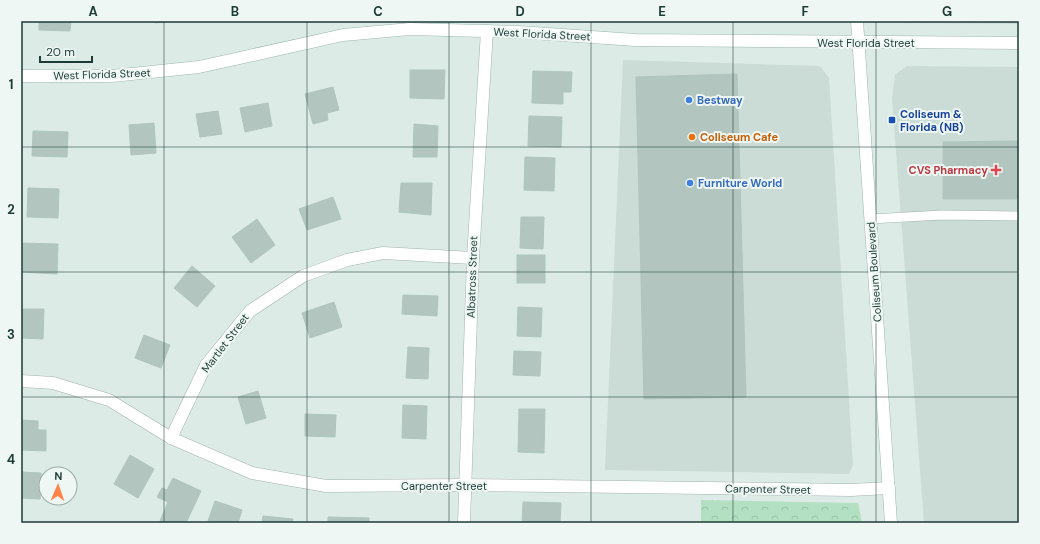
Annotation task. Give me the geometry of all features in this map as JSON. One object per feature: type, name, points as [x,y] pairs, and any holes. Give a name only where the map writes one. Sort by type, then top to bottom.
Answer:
[{"type":"street","name":"Coliseum Boulevard","points":[[857,21],[891,523]]},
{"type":"street","name":"West Florida Street","points":[[21,76],[112,76],[199,67],[314,40],[364,32],[410,29],[486,31],[635,40],[859,43],[1019,43]]},
{"type":"street","name":"Albatross Street","points":[[464,523],[472,258],[486,31]]},
{"type":"street","name":"Martlet Street","points":[[171,438],[206,366],[250,311],[303,276],[347,260],[383,253],[472,258]]},
{"type":"street","name":"Carpenter Street","points":[[21,382],[53,383],[109,400],[171,438],[252,473],[326,486],[465,485],[851,490],[889,488]]},
{"type":"lane","points":[[870,219],[942,215],[1019,216]]},
{"type":"shaded area","points":[[899,21],[1019,21],[1019,24],[906,23]]},
{"type":"shaded area","points":[[623,60],[820,66],[829,78],[853,465],[849,474],[605,470]]},
{"type":"shaded area","points":[[907,66],[1019,67],[1019,523],[924,523],[892,98],[895,75]]},
{"type":"green space","points":[[701,500],[858,503],[862,523],[701,523]]},
{"type":"building","points":[[39,21],[71,21],[70,31],[39,30]]},
{"type":"building","points":[[155,21],[171,21],[155,23]]},
{"type":"building","points":[[410,70],[445,70],[444,99],[410,98]]},
{"type":"building","points":[[533,71],[572,72],[571,92],[563,92],[563,104],[532,103]]},
{"type":"building","points":[[737,74],[746,397],[644,399],[636,77]]},
{"type":"building","points":[[333,87],[339,110],[327,113],[328,120],[313,124],[305,94]]},
{"type":"building","points":[[268,103],[272,126],[245,132],[240,108]]},
{"type":"building","points":[[218,111],[222,134],[200,137],[196,114]]},
{"type":"building","points":[[529,116],[562,117],[561,147],[528,146]]},
{"type":"building","points":[[154,123],[156,153],[131,155],[129,125]]},
{"type":"building","points":[[414,124],[438,126],[437,157],[413,157]]},
{"type":"building","points":[[33,131],[68,132],[67,157],[32,156]]},
{"type":"building","points":[[1019,141],[1019,199],[943,199],[943,142]]},
{"type":"building","points":[[525,157],[555,158],[554,191],[524,190]]},
{"type":"building","points":[[401,183],[432,183],[431,215],[399,212]]},
{"type":"building","points":[[28,188],[59,189],[58,218],[27,217]]},
{"type":"building","points":[[333,197],[341,219],[307,230],[299,209]]},
{"type":"building","points":[[521,217],[544,217],[543,249],[520,248]]},
{"type":"building","points":[[257,219],[275,245],[251,263],[232,237]]},
{"type":"building","points":[[21,243],[58,244],[57,274],[21,272]]},
{"type":"building","points":[[517,255],[545,255],[545,283],[517,283]]},
{"type":"building","points":[[192,266],[215,286],[197,307],[174,288]]},
{"type":"building","points":[[403,295],[438,296],[437,316],[402,314]]},
{"type":"building","points":[[334,302],[342,327],[310,338],[302,313]]},
{"type":"building","points":[[518,307],[542,308],[541,337],[517,336]]},
{"type":"building","points":[[23,309],[44,309],[43,339],[22,338]]},
{"type":"building","points":[[144,335],[170,345],[161,368],[135,358]]},
{"type":"building","points":[[408,347],[429,348],[428,379],[406,378]]},
{"type":"building","points":[[514,351],[541,352],[540,376],[513,375]]},
{"type":"building","points":[[258,391],[266,418],[246,424],[238,397]]},
{"type":"building","points":[[403,405],[427,406],[426,439],[402,438]]},
{"type":"building","points":[[519,409],[545,409],[544,453],[518,452]]},
{"type":"building","points":[[305,414],[336,415],[335,437],[305,436]]},
{"type":"building","points":[[21,420],[38,421],[38,430],[46,430],[46,451],[21,450]]},
{"type":"building","points":[[130,455],[154,469],[138,498],[114,484]]},
{"type":"building","points":[[21,472],[38,473],[38,499],[21,498]]},
{"type":"building","points":[[173,478],[201,491],[186,523],[165,523],[160,521],[168,502],[157,497],[162,488],[167,490]]},
{"type":"building","points":[[215,501],[242,510],[238,523],[208,521]]},
{"type":"building","points":[[523,502],[561,503],[560,523],[522,523]]},
{"type":"building","points":[[263,516],[293,519],[292,523],[262,523]]},
{"type":"building","points":[[328,517],[369,518],[369,523],[328,523]]},
{"type":"place","name":"Bestway","points":[[689,100]]},
{"type":"place","name":"Coliseum & Florida (NB)","points":[[892,120]]},
{"type":"place","name":"Coliseum Cafe","points":[[692,137]]},
{"type":"place","name":"CVS Pharmacy","points":[[996,170]]},
{"type":"place","name":"Furniture World","points":[[690,183]]}]
